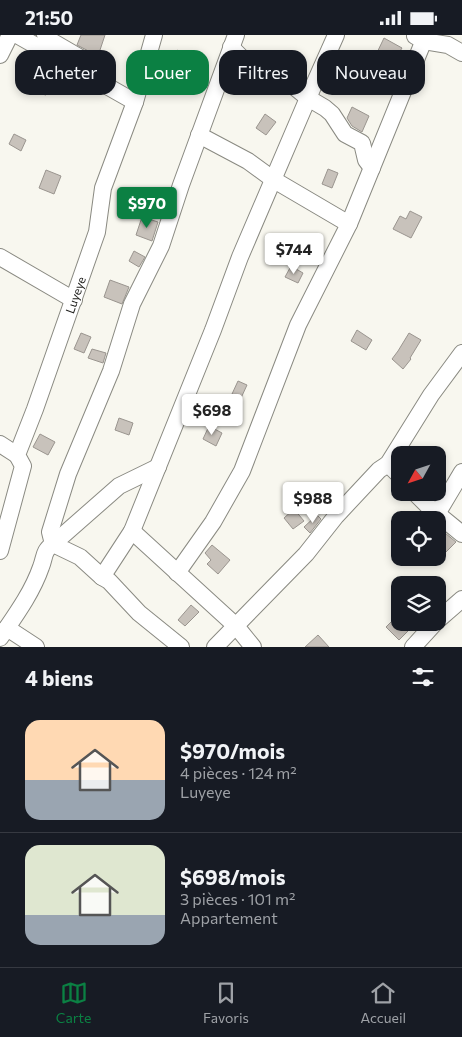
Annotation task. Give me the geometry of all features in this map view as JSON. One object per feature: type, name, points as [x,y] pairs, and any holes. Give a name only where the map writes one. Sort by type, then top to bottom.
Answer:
[{"type":"street","points":[[0,55],[10,35]]},
{"type":"street","points":[[17,35],[136,96]]},
{"type":"street","points":[[46,35],[53,42],[136,96]]},
{"type":"street","name":"Luyeye","points":[[0,551],[23,466],[17,455],[97,232],[103,188],[136,96],[154,35]]},
{"type":"street","points":[[102,577],[132,531],[240,257],[336,35]]},
{"type":"street","points":[[177,573],[213,522],[242,471],[298,325],[350,224],[421,37],[448,45],[462,53]]},
{"type":"street","points":[[233,41],[244,60],[275,71],[332,114],[345,134],[362,143],[366,160],[372,168]]},
{"type":"street","points":[[52,544],[50,532],[68,474],[111,371],[132,304],[161,246],[233,41]]},
{"type":"street","points":[[199,135],[248,161],[274,180],[350,224]]},
{"type":"street","points":[[0,257],[74,300]]},
{"type":"street","points":[[215,647],[306,554],[336,516],[378,470],[388,464],[431,395],[462,353]]},
{"type":"street","points":[[0,444],[17,455]]},
{"type":"street","points":[[388,464],[391,467]]},
{"type":"street","points":[[36,647],[3,633],[28,596],[41,567],[46,548],[119,486],[158,467]]},
{"type":"street","points":[[439,511],[462,472]]},
{"type":"street","points":[[423,501],[434,511]]},
{"type":"street","points":[[446,521],[462,534]]},
{"type":"street","points":[[132,531],[236,626],[253,647]]},
{"type":"street","points":[[52,544],[80,557],[109,581],[147,620],[181,647]]},
{"type":"street","points":[[446,613],[462,599]]},
{"type":"street","points":[[413,647],[427,631]]},
{"type":"building","points":[[81,35],[105,35],[100,50],[87,50],[77,45]]},
{"type":"building","points":[[384,38],[402,48],[401,50],[378,50]]},
{"type":"building","points":[[352,107],[369,116],[362,132],[352,126],[347,118]]},
{"type":"building","points":[[265,114],[276,122],[266,135],[256,128]]},
{"type":"building","points":[[14,134],[26,140],[21,151],[9,144]]},
{"type":"building","points":[[328,169],[338,173],[332,188],[322,184]]},
{"type":"building","points":[[46,170],[61,176],[54,194],[39,188]]},
{"type":"building","points":[[410,211],[422,217],[411,238],[393,229],[400,216],[406,219]]},
{"type":"building","points":[[142,217],[158,222],[152,241],[136,235]]},
{"type":"building","points":[[134,251],[145,257],[139,267],[129,261]]},
{"type":"building","points":[[291,266],[303,273],[298,283],[285,277]]},
{"type":"building","points":[[110,280],[129,287],[122,304],[104,297]]},
{"type":"building","points":[[357,330],[372,340],[366,350],[351,341]]},
{"type":"building","points":[[81,333],[91,337],[84,353],[74,349]]},
{"type":"building","points":[[409,333],[421,340],[411,359],[403,369],[392,359]]},
{"type":"building","points":[[92,349],[106,353],[103,363],[88,358]]},
{"type":"building","points":[[238,381],[247,385],[241,398],[232,394]]},
{"type":"building","points":[[119,418],[133,423],[129,435],[115,430]]},
{"type":"building","points":[[209,426],[222,433],[216,446],[203,439]]},
{"type":"building","points":[[40,434],[55,442],[48,455],[33,447]]},
{"type":"building","points":[[294,509],[304,521],[293,529],[284,518]]},
{"type":"building","points":[[317,515],[321,519],[310,533],[304,527]]},
{"type":"building","points":[[446,534],[456,542],[446,552]]},
{"type":"building","points":[[212,545],[230,560],[218,574],[207,564],[211,560],[205,553]]},
{"type":"building","points":[[191,605],[199,612],[185,626],[178,620]]},
{"type":"building","points":[[391,622],[391,631],[408,631],[399,640],[386,627]]},
{"type":"building","points":[[318,635],[329,647],[305,647]]}]
